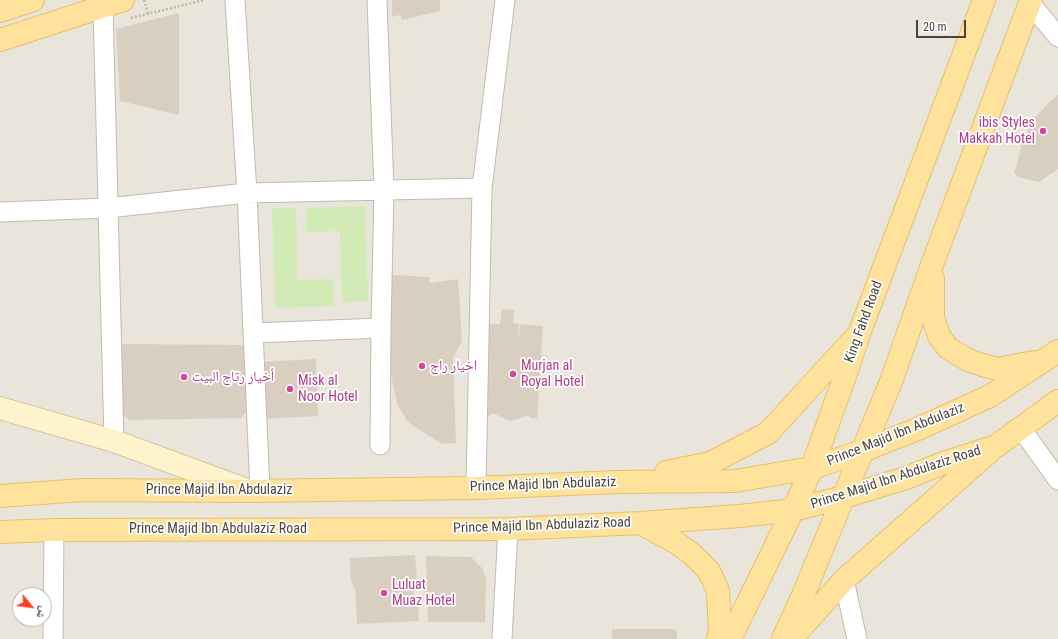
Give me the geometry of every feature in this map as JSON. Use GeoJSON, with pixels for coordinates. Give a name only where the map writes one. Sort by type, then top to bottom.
{"type":"FeatureCollection","features":[{"type":"Feature","properties":{"kind":"main road"},"geometry":{"type":"LineString","coordinates":[[0,11],[33,0]]}},
{"type":"Feature","properties":{"kind":"main road","name":"King Fahd Road"},"geometry":{"type":"LineString","coordinates":[[730,639],[812,468],[859,334],[984,0]]}},
{"type":"Feature","properties":{"kind":"main road"},"geometry":{"type":"LineString","coordinates":[[783,639],[804,593],[892,379],[933,262],[1030,1]]}},
{"type":"Feature","properties":{"kind":"main road"},"geometry":{"type":"LineString","coordinates":[[0,40],[110,11]]}},
{"type":"Feature","properties":{"kind":"main road"},"geometry":{"type":"LineString","coordinates":[[933,262],[933,318],[939,336],[948,348],[968,360],[982,365],[998,368],[1051,356]]}},
{"type":"Feature","properties":{"kind":"main road"},"geometry":{"type":"LineString","coordinates":[[617,482],[710,463],[768,433],[859,334]]}},
{"type":"Feature","properties":{"kind":"main road","name":"Prince Majid Ibn Abdulaziz"},"geometry":{"type":"LineString","coordinates":[[0,496],[82,490],[254,491],[476,488],[617,482],[735,481],[812,468],[862,452],[920,428],[990,396],[1051,356]]}},
{"type":"Feature","properties":{"kind":"main road","name":"Prince Majid Ibn Abdulaziz Road"},"geometry":{"type":"LineString","coordinates":[[0,532],[54,530],[508,529],[640,523],[740,516],[793,510],[844,497],[906,478],[941,464],[996,446],[1020,427],[1058,401]]}},
{"type":"Feature","properties":{"kind":"main road"},"geometry":{"type":"LineString","coordinates":[[791,639],[844,580],[996,446]]}},
{"type":"Feature","properties":{"kind":"main road"},"geometry":{"type":"LineString","coordinates":[[640,523],[677,543],[693,555],[709,571],[718,591],[720,631],[718,639]]}},
{"type":"Feature","properties":{"kind":"street"},"geometry":{"type":"LineString","coordinates":[[0,408],[114,442],[254,491],[253,332],[247,193],[235,0]]}},
{"type":"Feature","properties":{"kind":"street"},"geometry":{"type":"LineString","coordinates":[[377,0],[384,190],[380,445]]}},
{"type":"Feature","properties":{"kind":"street"},"geometry":{"type":"LineString","coordinates":[[476,488],[482,188],[505,0]]}},
{"type":"Feature","properties":{"kind":"street"},"geometry":{"type":"LineString","coordinates":[[1030,1],[1058,37]]}},
{"type":"Feature","properties":{"kind":"street"},"geometry":{"type":"LineString","coordinates":[[110,11],[108,208],[114,442]]}},
{"type":"Feature","properties":{"kind":"street"},"geometry":{"type":"LineString","coordinates":[[0,212],[108,208],[247,193],[482,188]]}},
{"type":"Feature","properties":{"kind":"street"},"geometry":{"type":"LineString","coordinates":[[253,332],[381,328]]}},
{"type":"Feature","properties":{"kind":"street"},"geometry":{"type":"LineString","coordinates":[[1020,427],[1058,480]]}},
{"type":"Feature","properties":{"kind":"street"},"geometry":{"type":"LineString","coordinates":[[502,639],[508,529]]}},
{"type":"Feature","properties":{"kind":"street"},"geometry":{"type":"LineString","coordinates":[[53,639],[54,530]]}},
{"type":"Feature","properties":{"kind":"street"},"geometry":{"type":"LineString","coordinates":[[844,580],[856,639]]}},
{"type":"Feature","properties":{"kind":"path"},"geometry":{"type":"LineString","coordinates":[[144,0],[148,14]]}},
{"type":"Feature","properties":{"kind":"path"},"geometry":{"type":"LineString","coordinates":[[110,11],[148,14],[204,0]]}},
{"type":"Feature","properties":{"kind":"shaded area"},"geometry":{"type":"Polygon","coordinates":[[[0,0],[1058,0],[1058,639],[0,639],[0,0]]]}},
{"type":"Feature","properties":{"kind":"green space"},"geometry":{"type":"Polygon","coordinates":[[[365,206],[368,301],[342,302],[340,231],[306,232],[306,208],[365,206]]]}},
{"type":"Feature","properties":{"kind":"green space"},"geometry":{"type":"Polygon","coordinates":[[[272,208],[296,208],[298,280],[333,279],[334,306],[275,308],[272,208]]]}},
{"type":"Feature","properties":{"kind":"building"},"geometry":{"type":"Polygon","coordinates":[[[392,0],[440,0],[440,11],[402,20],[400,15],[392,17],[392,0]]]}},
{"type":"Feature","properties":{"kind":"building"},"geometry":{"type":"Polygon","coordinates":[[[179,13],[179,115],[120,101],[116,29],[179,13]]]}},
{"type":"Feature","properties":{"kind":"building","name":"ibis Styles Makkah Hotel"},"geometry":{"type":"Polygon","coordinates":[[[1058,95],[1058,169],[1039,182],[1018,177],[1014,172],[1022,143],[1033,120],[1051,100],[1058,95]]]}},
{"type":"Feature","properties":{"kind":"building","name":"اخيار راج"},"geometry":{"type":"Polygon","coordinates":[[[391,275],[429,277],[430,283],[458,279],[462,341],[453,358],[456,443],[442,444],[416,428],[408,422],[397,404],[391,375],[391,275]]]}},
{"type":"Feature","properties":{"kind":"building","name":"Murjan al Royal Hotel"},"geometry":{"type":"Polygon","coordinates":[[[502,309],[514,310],[513,323],[519,324],[518,335],[520,324],[543,326],[537,419],[531,418],[528,415],[516,420],[507,420],[493,413],[489,416],[482,412],[490,324],[500,324],[502,309]]]}},
{"type":"Feature","properties":{"kind":"building","name":"أخيار رتاج البيت"},"geometry":{"type":"Polygon","coordinates":[[[118,344],[251,345],[250,409],[241,418],[130,420],[117,411],[118,344]]]}},
{"type":"Feature","properties":{"kind":"building","name":"Misk al Noor Hotel"},"geometry":{"type":"Polygon","coordinates":[[[316,359],[318,416],[263,419],[261,362],[316,359]]]}},
{"type":"Feature","properties":{"kind":"building","name":"Luluat Muaz Hotel"},"geometry":{"type":"Polygon","coordinates":[[[415,555],[417,578],[413,580],[414,598],[418,602],[419,621],[357,624],[355,589],[351,580],[350,558],[415,555]]]}},
{"type":"Feature","properties":{"kind":"building"},"geometry":{"type":"Polygon","coordinates":[[[426,556],[471,557],[482,568],[486,578],[485,622],[428,622],[426,556]]]}},
{"type":"Feature","properties":{"kind":"building"},"geometry":{"type":"Polygon","coordinates":[[[612,629],[676,629],[677,639],[612,639],[612,629]]]}},
{"type":"Feature","properties":{"kind":"place","name":"ibis Styles Makkah Hotel"},"geometry":{"type":"Point","coordinates":[1043,131]}},
{"type":"Feature","properties":{"kind":"place","name":"اخيار راج"},"geometry":{"type":"Point","coordinates":[422,366]}},
{"type":"Feature","properties":{"kind":"place","name":"Murjan al Royal Hotel"},"geometry":{"type":"Point","coordinates":[513,374]}},
{"type":"Feature","properties":{"kind":"place","name":"أخيار رتاج البيت"},"geometry":{"type":"Point","coordinates":[184,377]}},
{"type":"Feature","properties":{"kind":"place","name":"Misk al Noor Hotel"},"geometry":{"type":"Point","coordinates":[290,389]}},
{"type":"Feature","properties":{"kind":"place","name":"Luluat Muaz Hotel"},"geometry":{"type":"Point","coordinates":[384,593]}}]}
